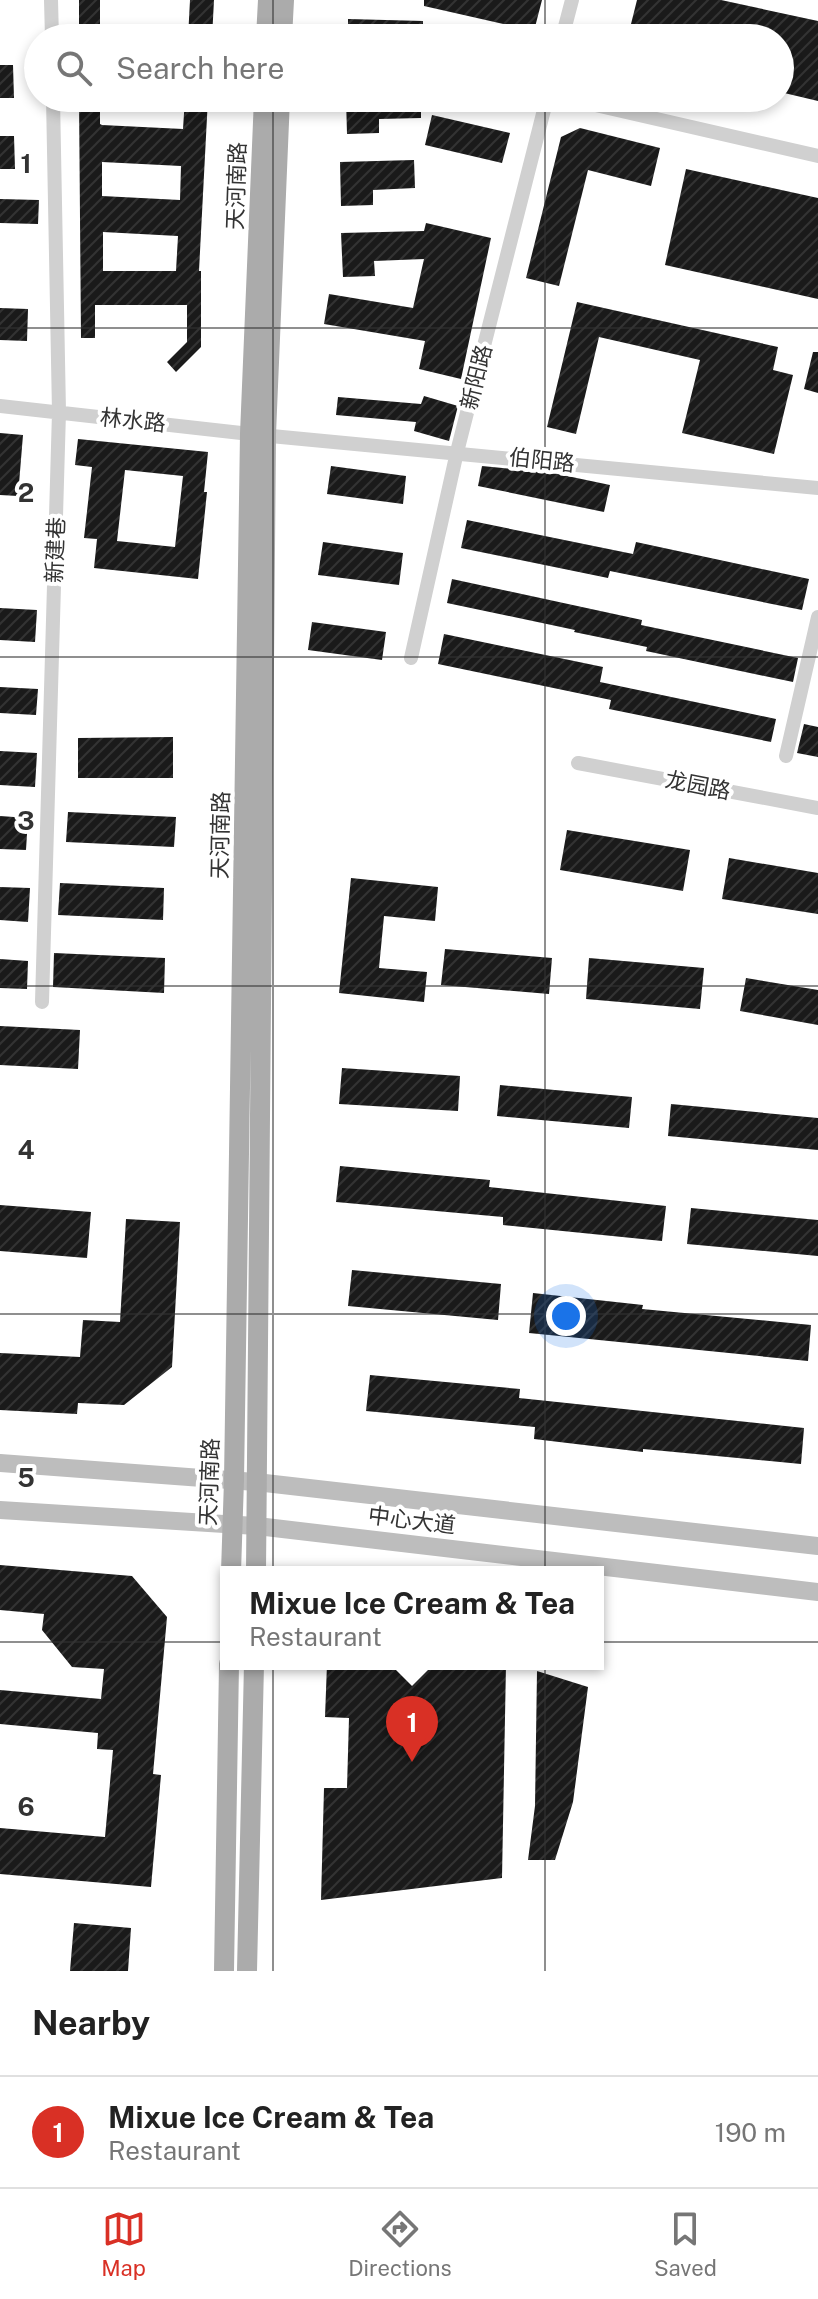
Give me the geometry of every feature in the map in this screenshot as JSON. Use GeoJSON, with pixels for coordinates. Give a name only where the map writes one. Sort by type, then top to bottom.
{"type":"FeatureCollection","features":[{"type":"Feature","properties":{"kind":"main road"},"geometry":{"type":"LineString","coordinates":[[267,24],[268,0]]}},
{"type":"Feature","properties":{"kind":"main road"},"geometry":{"type":"LineString","coordinates":[[283,24],[284,0]]}},
{"type":"Feature","properties":{"kind":"main road","name":"天河南路"},"geometry":{"type":"LineString","coordinates":[[231,1566],[264,112]]}},
{"type":"Feature","properties":{"kind":"main road","name":"天河南路"},"geometry":{"type":"LineString","coordinates":[[256,1566],[258,434],[279,112]]}},
{"type":"Feature","properties":{"kind":"main road","name":"中心大道"},"geometry":{"type":"LineString","coordinates":[[0,1463],[256,1482],[818,1546]]}},
{"type":"Feature","properties":{"kind":"main road","name":"中心大道"},"geometry":{"type":"LineString","coordinates":[[0,1510],[257,1526],[597,1566]]}},
{"type":"Feature","properties":{"kind":"main road","name":"中心大道"},"geometry":{"type":"LineString","coordinates":[[604,1567],[818,1592]]}},
{"type":"Feature","properties":{"kind":"main road"},"geometry":{"type":"LineString","coordinates":[[224,1971],[229,1670]]}},
{"type":"Feature","properties":{"kind":"main road"},"geometry":{"type":"LineString","coordinates":[[247,1971],[254,1670]]}},
{"type":"Feature","properties":{"kind":"street"},"geometry":{"type":"LineString","coordinates":[[51,0],[52,24]]}},
{"type":"Feature","properties":{"kind":"street"},"geometry":{"type":"LineString","coordinates":[[566,24],[572,0]]}},
{"type":"Feature","properties":{"kind":"street","name":"新建巷"},"geometry":{"type":"LineString","coordinates":[[42,1002],[59,412],[53,112]]}},
{"type":"Feature","properties":{"kind":"street","name":"新阳路"},"geometry":{"type":"LineString","coordinates":[[411,658],[457,452],[543,112]]}},
{"type":"Feature","properties":{"kind":"street"},"geometry":{"type":"LineString","coordinates":[[626,112],[818,156]]}},
{"type":"Feature","properties":{"kind":"street","name":"林水路"},"geometry":{"type":"LineString","coordinates":[[0,406],[258,434]]}},
{"type":"Feature","properties":{"kind":"street","name":"伯阳路"},"geometry":{"type":"LineString","coordinates":[[258,434],[818,488]]}},
{"type":"Feature","properties":{"kind":"street"},"geometry":{"type":"LineString","coordinates":[[786,756],[818,617]]}},
{"type":"Feature","properties":{"kind":"street","name":"龙园路"},"geometry":{"type":"LineString","coordinates":[[578,763],[818,808]]}},
{"type":"Feature","properties":{"kind":"building"},"geometry":{"type":"Polygon","coordinates":[[[79,0],[100,0],[100,24],[79,24],[79,0]]]}},
{"type":"Feature","properties":{"kind":"building"},"geometry":{"type":"Polygon","coordinates":[[[190,0],[214,0],[213,24],[189,24],[190,0]]]}},
{"type":"Feature","properties":{"kind":"building"},"geometry":{"type":"Polygon","coordinates":[[[424,0],[542,0],[536,24],[503,24],[424,6],[424,0]]]}},
{"type":"Feature","properties":{"kind":"building"},"geometry":{"type":"Polygon","coordinates":[[[637,0],[721,0],[818,21],[818,101],[794,95],[794,24],[631,24],[637,0]]]}},
{"type":"Feature","properties":{"kind":"building"},"geometry":{"type":"Polygon","coordinates":[[[348,19],[423,21],[423,24],[348,24],[348,19]]]}},
{"type":"Feature","properties":{"kind":"building"},"geometry":{"type":"Polygon","coordinates":[[[0,65],[13,65],[14,98],[0,98],[0,65]]]}},
{"type":"Feature","properties":{"kind":"building"},"geometry":{"type":"Polygon","coordinates":[[[79,112],[100,112],[102,125],[183,129],[184,112],[207,112],[199,271],[201,347],[176,372],[167,362],[187,342],[187,305],[95,305],[95,338],[81,338],[79,112]],[[102,162],[102,196],[180,200],[181,166],[102,162]],[[103,232],[103,271],[176,271],[178,236],[103,232]]]}},
{"type":"Feature","properties":{"kind":"building"},"geometry":{"type":"Polygon","coordinates":[[[346,112],[421,112],[421,118],[379,119],[379,133],[347,134],[346,112]]]}},
{"type":"Feature","properties":{"kind":"building"},"geometry":{"type":"Polygon","coordinates":[[[432,115],[510,133],[502,163],[425,145],[432,115]]]}},
{"type":"Feature","properties":{"kind":"building"},"geometry":{"type":"Polygon","coordinates":[[[580,128],[660,148],[651,186],[588,170],[559,286],[526,278],[561,137],[580,128]]]}},
{"type":"Feature","properties":{"kind":"building"},"geometry":{"type":"Polygon","coordinates":[[[0,136],[14,136],[15,169],[0,169],[0,136]]]}},
{"type":"Feature","properties":{"kind":"building"},"geometry":{"type":"Polygon","coordinates":[[[414,160],[415,188],[373,190],[373,205],[341,206],[340,162],[414,160]]]}},
{"type":"Feature","properties":{"kind":"building"},"geometry":{"type":"Polygon","coordinates":[[[686,169],[818,198],[818,299],[665,265],[686,169]]]}},
{"type":"Feature","properties":{"kind":"building"},"geometry":{"type":"Polygon","coordinates":[[[0,199],[39,200],[38,224],[0,223],[0,199]]]}},
{"type":"Feature","properties":{"kind":"building"},"geometry":{"type":"Polygon","coordinates":[[[426,223],[491,238],[461,379],[419,369],[425,341],[324,324],[329,294],[413,308],[424,259],[374,261],[375,276],[343,277],[341,233],[424,231],[426,223]]]}},
{"type":"Feature","properties":{"kind":"building"},"geometry":{"type":"Polygon","coordinates":[[[577,302],[778,347],[773,370],[793,375],[774,454],[682,433],[700,360],[599,337],[576,434],[547,427],[577,302]]]}},
{"type":"Feature","properties":{"kind":"building"},"geometry":{"type":"Polygon","coordinates":[[[0,308],[28,309],[27,341],[0,340],[0,308]]]}},
{"type":"Feature","properties":{"kind":"building"},"geometry":{"type":"Polygon","coordinates":[[[813,352],[818,352],[818,393],[804,389],[813,352]]]}},
{"type":"Feature","properties":{"kind":"building"},"geometry":{"type":"Polygon","coordinates":[[[424,396],[458,406],[449,441],[414,431],[416,422],[336,415],[338,397],[421,404],[424,396]]]}},
{"type":"Feature","properties":{"kind":"building"},"geometry":{"type":"Polygon","coordinates":[[[0,433],[23,435],[18,496],[0,495],[0,433]]]}},
{"type":"Feature","properties":{"kind":"building"},"geometry":{"type":"Polygon","coordinates":[[[78,439],[208,452],[198,579],[94,568],[97,539],[84,538],[92,467],[75,465],[78,439]],[[125,470],[117,541],[175,547],[183,476],[125,470]]]}},
{"type":"Feature","properties":{"kind":"building"},"geometry":{"type":"Polygon","coordinates":[[[331,466],[406,476],[403,504],[327,494],[331,466]]]}},
{"type":"Feature","properties":{"kind":"building"},"geometry":{"type":"Polygon","coordinates":[[[482,466],[553,473],[610,485],[604,512],[478,486],[482,466]]]}},
{"type":"Feature","properties":{"kind":"building"},"geometry":{"type":"Polygon","coordinates":[[[467,520],[633,554],[636,542],[809,579],[802,610],[610,571],[608,578],[461,548],[467,520]]]}},
{"type":"Feature","properties":{"kind":"building"},"geometry":{"type":"Polygon","coordinates":[[[323,542],[403,553],[399,585],[318,575],[323,542]]]}},
{"type":"Feature","properties":{"kind":"building"},"geometry":{"type":"Polygon","coordinates":[[[452,579],[642,620],[641,625],[798,658],[793,682],[646,651],[647,647],[447,603],[452,579]]]}},
{"type":"Feature","properties":{"kind":"building"},"geometry":{"type":"Polygon","coordinates":[[[0,608],[37,610],[35,642],[0,640],[0,608]]]}},
{"type":"Feature","properties":{"kind":"building"},"geometry":{"type":"Polygon","coordinates":[[[312,622],[386,632],[382,660],[308,650],[312,622]]]}},
{"type":"Feature","properties":{"kind":"building"},"geometry":{"type":"Polygon","coordinates":[[[444,634],[603,667],[600,682],[776,719],[771,742],[609,709],[611,700],[438,664],[444,634]]]}},
{"type":"Feature","properties":{"kind":"building"},"geometry":{"type":"Polygon","coordinates":[[[0,687],[38,689],[36,715],[0,713],[0,687]]]}},
{"type":"Feature","properties":{"kind":"building"},"geometry":{"type":"Polygon","coordinates":[[[804,724],[818,727],[818,757],[797,753],[804,724]]]}},
{"type":"Feature","properties":{"kind":"building"},"geometry":{"type":"Polygon","coordinates":[[[173,737],[173,778],[78,778],[78,738],[173,737]]]}},
{"type":"Feature","properties":{"kind":"building"},"geometry":{"type":"Polygon","coordinates":[[[0,751],[37,753],[35,787],[0,785],[0,751]]]}},
{"type":"Feature","properties":{"kind":"building"},"geometry":{"type":"Polygon","coordinates":[[[68,812],[176,817],[174,847],[66,842],[68,812]]]}},
{"type":"Feature","properties":{"kind":"building"},"geometry":{"type":"Polygon","coordinates":[[[0,816],[28,818],[26,850],[0,849],[0,816]]]}},
{"type":"Feature","properties":{"kind":"building"},"geometry":{"type":"Polygon","coordinates":[[[567,830],[690,850],[683,891],[560,870],[567,830]]]}},
{"type":"Feature","properties":{"kind":"building"},"geometry":{"type":"Polygon","coordinates":[[[729,858],[818,873],[818,914],[722,899],[729,858]]]}},
{"type":"Feature","properties":{"kind":"building"},"geometry":{"type":"Polygon","coordinates":[[[351,878],[438,887],[435,921],[384,916],[379,968],[427,972],[424,1002],[339,993],[351,878]]]}},
{"type":"Feature","properties":{"kind":"building"},"geometry":{"type":"Polygon","coordinates":[[[60,883],[164,888],[163,920],[58,915],[60,883]]]}},
{"type":"Feature","properties":{"kind":"building"},"geometry":{"type":"Polygon","coordinates":[[[0,887],[30,888],[28,922],[0,920],[0,887]]]}},
{"type":"Feature","properties":{"kind":"building"},"geometry":{"type":"Polygon","coordinates":[[[445,949],[552,958],[549,994],[441,985],[445,949]]]}},
{"type":"Feature","properties":{"kind":"building"},"geometry":{"type":"Polygon","coordinates":[[[54,953],[165,958],[164,993],[53,987],[54,953]]]}},
{"type":"Feature","properties":{"kind":"building"},"geometry":{"type":"Polygon","coordinates":[[[589,958],[704,968],[700,1009],[586,999],[589,958]]]}},
{"type":"Feature","properties":{"kind":"building"},"geometry":{"type":"Polygon","coordinates":[[[0,959],[28,961],[27,989],[0,988],[0,959]]]}},
{"type":"Feature","properties":{"kind":"building"},"geometry":{"type":"Polygon","coordinates":[[[746,978],[818,990],[818,1025],[740,1011],[746,978]]]}},
{"type":"Feature","properties":{"kind":"building"},"geometry":{"type":"Polygon","coordinates":[[[0,1026],[80,1030],[78,1069],[0,1065],[0,1026]]]}},
{"type":"Feature","properties":{"kind":"building"},"geometry":{"type":"Polygon","coordinates":[[[342,1068],[460,1076],[458,1111],[339,1104],[342,1068]]]}},
{"type":"Feature","properties":{"kind":"building"},"geometry":{"type":"Polygon","coordinates":[[[500,1085],[632,1097],[629,1128],[497,1116],[500,1085]]]}},
{"type":"Feature","properties":{"kind":"building"},"geometry":{"type":"Polygon","coordinates":[[[671,1104],[818,1118],[818,1150],[668,1136],[671,1104]]]}},
{"type":"Feature","properties":{"kind":"building"},"geometry":{"type":"Polygon","coordinates":[[[340,1166],[490,1180],[489,1187],[666,1206],[662,1241],[503,1225],[503,1217],[336,1202],[340,1166]]]}},
{"type":"Feature","properties":{"kind":"building"},"geometry":{"type":"Polygon","coordinates":[[[0,1205],[91,1212],[87,1258],[0,1251],[0,1205]]]}},
{"type":"Feature","properties":{"kind":"building"},"geometry":{"type":"Polygon","coordinates":[[[691,1208],[818,1220],[818,1256],[687,1244],[691,1208]]]}},
{"type":"Feature","properties":{"kind":"building"},"geometry":{"type":"Polygon","coordinates":[[[126,1219],[180,1222],[172,1367],[124,1405],[78,1403],[77,1414],[0,1410],[0,1353],[80,1357],[83,1320],[120,1322],[126,1219]]]}},
{"type":"Feature","properties":{"kind":"building"},"geometry":{"type":"Polygon","coordinates":[[[352,1270],[501,1284],[498,1320],[348,1306],[352,1270]]]}},
{"type":"Feature","properties":{"kind":"building"},"geometry":{"type":"Polygon","coordinates":[[[533,1293],[643,1305],[642,1309],[811,1325],[808,1361],[529,1333],[533,1293]]]}},
{"type":"Feature","properties":{"kind":"building"},"geometry":{"type":"Polygon","coordinates":[[[370,1375],[520,1389],[519,1398],[804,1428],[801,1464],[643,1449],[643,1452],[534,1439],[535,1427],[366,1411],[370,1375]]]}},
{"type":"Feature","properties":{"kind":"building"},"geometry":{"type":"Polygon","coordinates":[[[0,1565],[132,1576],[167,1617],[153,1774],[161,1775],[151,1887],[0,1874],[0,1828],[105,1837],[113,1750],[97,1749],[98,1733],[0,1724],[0,1690],[101,1699],[104,1669],[72,1667],[42,1630],[44,1614],[0,1610],[0,1565]]]}},
{"type":"Feature","properties":{"kind":"building"},"geometry":{"type":"Polygon","coordinates":[[[327,1670],[506,1670],[502,1878],[321,1900],[324,1788],[347,1788],[349,1718],[325,1717],[327,1670]]]}},
{"type":"Feature","properties":{"kind":"building"},"geometry":{"type":"Polygon","coordinates":[[[537,1671],[588,1687],[573,1802],[555,1860],[528,1860],[535,1806],[537,1671]]]}},
{"type":"Feature","properties":{"kind":"building"},"geometry":{"type":"Polygon","coordinates":[[[74,1923],[131,1928],[128,1971],[70,1971],[74,1923]]]}},
{"type":"Feature","properties":{"kind":"place","name":"Mixue Ice Cream & Tea"},"geometry":{"type":"Point","coordinates":[412,1762]}}]}
